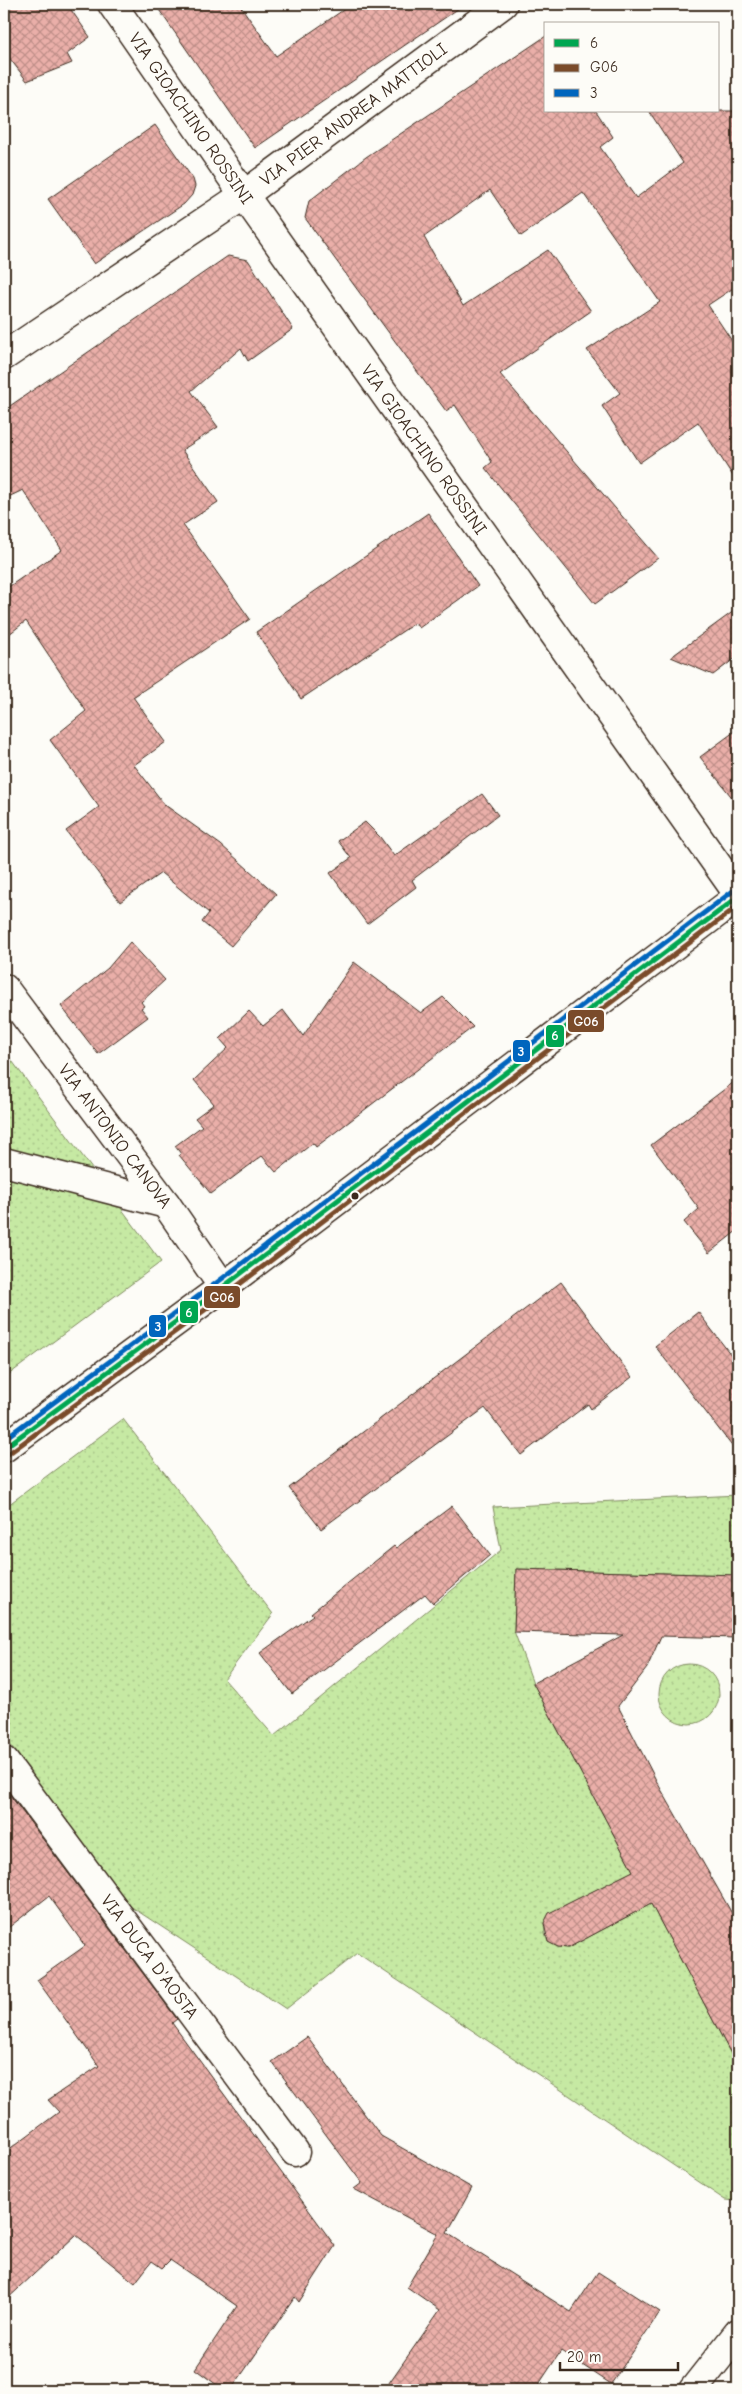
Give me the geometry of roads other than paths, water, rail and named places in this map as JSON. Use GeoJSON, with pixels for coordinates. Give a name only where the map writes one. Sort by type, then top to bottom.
{"type":"FeatureCollection","features":[{"type":"Feature","properties":{"kind":"street","name":"VIA GIOACHINO ROSSINI"},"geometry":{"type":"LineString","coordinates":[[112,4],[244,195],[738,896]]}},
{"type":"Feature","properties":{"kind":"street","name":"VIA PIER ANDREA MATTIOLI"},"geometry":{"type":"LineString","coordinates":[[4,356],[244,195],[504,4]]}},
{"type":"Feature","properties":{"kind":"street"},"geometry":{"type":"LineString","coordinates":[[4,1448],[223,1287],[738,896]]}},
{"type":"Feature","properties":{"kind":"street","name":"VIA ANTONIO CANOVA"},"geometry":{"type":"LineString","coordinates":[[4,988],[166,1204],[223,1287]]}},
{"type":"Feature","properties":{"kind":"street"},"geometry":{"type":"LineString","coordinates":[[4,1162],[166,1204]]}},
{"type":"Feature","properties":{"kind":"street","name":"VIA DUCA D'AOSTA"},"geometry":{"type":"LineString","coordinates":[[4,1761],[295,2152]]}},
{"type":"Feature","properties":{"kind":"street"},"geometry":{"type":"LineString","coordinates":[[693,2390],[738,2333]]}}]}
